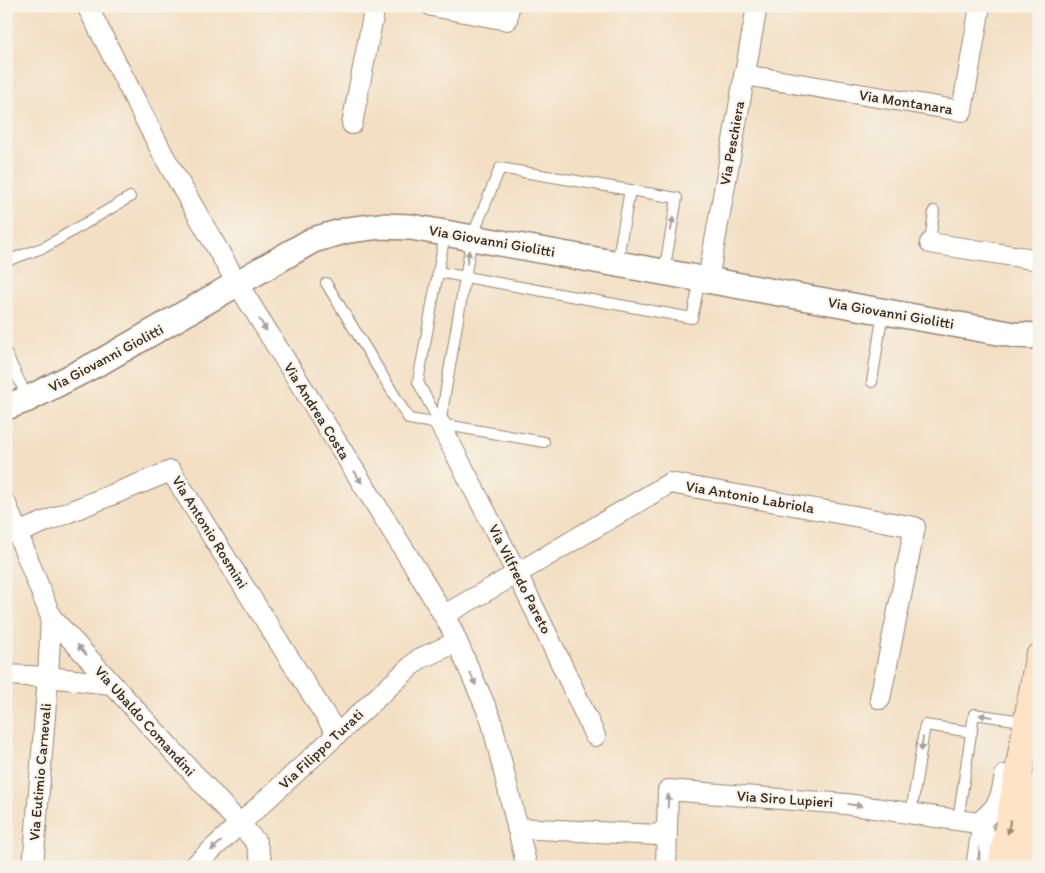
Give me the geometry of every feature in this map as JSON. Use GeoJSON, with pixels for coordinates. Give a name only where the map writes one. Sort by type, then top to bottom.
{"type":"FeatureCollection","features":[{"type":"Feature","properties":{"kind":"main road"},"geometry":{"type":"LineString","coordinates":[[1002,867],[1039,658]]}},
{"type":"Feature","properties":{"kind":"main road"},"geometry":{"type":"LineString","coordinates":[[1025,867],[1039,787]]}},
{"type":"Feature","properties":{"kind":"street","name":"Via Andrea Costa"},"geometry":{"type":"LineString","coordinates":[[86,6],[165,158],[237,283],[444,615],[491,719],[527,867]]}},
{"type":"Feature","properties":{"kind":"street"},"geometry":{"type":"LineString","coordinates":[[352,124],[375,6]]}},
{"type":"Feature","properties":{"kind":"street"},"geometry":{"type":"LineString","coordinates":[[432,6],[507,20],[509,6]]}},
{"type":"Feature","properties":{"kind":"street","name":"Via Peschiera"},"geometry":{"type":"LineString","coordinates":[[704,279],[756,6]]}},
{"type":"Feature","properties":{"kind":"street","name":"Via Montanara"},"geometry":{"type":"LineString","coordinates":[[744,75],[962,111],[980,6]]}},
{"type":"Feature","properties":{"kind":"street","name":"Via Giovanni Giolitti"},"geometry":{"type":"LineString","coordinates":[[17,403],[104,360],[313,240],[348,230],[388,226],[411,227],[472,237],[1027,335],[1039,345]]}},
{"type":"Feature","properties":{"kind":"street"},"geometry":{"type":"LineString","coordinates":[[930,243],[1039,260]]}},
{"type":"Feature","properties":{"kind":"street","name":"Via Vilfredo Pareto"},"geometry":{"type":"LineString","coordinates":[[440,424],[518,573],[595,736]]}},
{"type":"Feature","properties":{"kind":"street","name":"Via Antonio Rosmini"},"geometry":{"type":"LineString","coordinates":[[17,533],[172,471],[337,734]]}},
{"type":"Feature","properties":{"kind":"street","name":"Via Antonio Labriola"},"geometry":{"type":"LineString","coordinates":[[444,615],[670,483],[915,527],[880,699]]}},
{"type":"Feature","properties":{"kind":"street","name":"Via Ubaldo Comandini"},"geometry":{"type":"LineString","coordinates":[[6,504],[51,617],[256,842],[263,867]]}},
{"type":"Feature","properties":{"kind":"street","name":"Via Ubaldo Comandini"},"geometry":{"type":"LineString","coordinates":[[48,677],[51,617]]}},
{"type":"Feature","properties":{"kind":"street","name":"Via Filippo Turati"},"geometry":{"type":"LineString","coordinates":[[193,867],[419,659],[457,642]]}},
{"type":"Feature","properties":{"kind":"street"},"geometry":{"type":"LineString","coordinates":[[6,675],[48,677],[111,684]]}},
{"type":"Feature","properties":{"kind":"street","name":"Via Eutimio Carnevali"},"geometry":{"type":"LineString","coordinates":[[32,867],[48,677]]}},
{"type":"Feature","properties":{"kind":"street"},"geometry":{"type":"LineString","coordinates":[[990,867],[992,853],[985,834],[978,823],[990,814],[1002,797],[1014,720],[1034,686]]}},
{"type":"Feature","properties":{"kind":"street","name":"Via Siro Lupieri"},"geometry":{"type":"LineString","coordinates":[[666,867],[668,790],[846,804],[978,823]]}},
{"type":"Feature","properties":{"kind":"street"},"geometry":{"type":"LineString","coordinates":[[517,828],[658,835],[667,828]]}},
{"type":"Feature","properties":{"kind":"lane"},"geometry":{"type":"LineString","coordinates":[[440,424],[472,237],[500,168],[676,198],[664,272]]}},
{"type":"Feature","properties":{"kind":"lane"},"geometry":{"type":"LineString","coordinates":[[617,263],[630,190]]}},
{"type":"Feature","properties":{"kind":"lane"},"geometry":{"type":"LineString","coordinates":[[6,261],[45,247],[130,197]]}},
{"type":"Feature","properties":{"kind":"lane"},"geometry":{"type":"LineString","coordinates":[[930,243],[934,211]]}},
{"type":"Feature","properties":{"kind":"lane"},"geometry":{"type":"LineString","coordinates":[[440,424],[418,382],[445,233]]}},
{"type":"Feature","properties":{"kind":"lane"},"geometry":{"type":"LineString","coordinates":[[438,272],[692,318],[704,279]]}},
{"type":"Feature","properties":{"kind":"lane"},"geometry":{"type":"LineString","coordinates":[[326,283],[409,419],[544,442]]}},
{"type":"Feature","properties":{"kind":"lane"},"geometry":{"type":"LineString","coordinates":[[872,382],[883,311]]}},
{"type":"Feature","properties":{"kind":"lane"},"geometry":{"type":"LineString","coordinates":[[6,353],[17,403]]}},
{"type":"Feature","properties":{"kind":"lane"},"geometry":{"type":"LineString","coordinates":[[958,820],[974,714],[1014,720]]}},
{"type":"Feature","properties":{"kind":"lane"},"geometry":{"type":"LineString","coordinates":[[911,814],[925,725],[972,732]]}},
{"type":"Feature","properties":{"kind":"lane"},"geometry":{"type":"LineString","coordinates":[[971,867],[978,823]]}}]}
